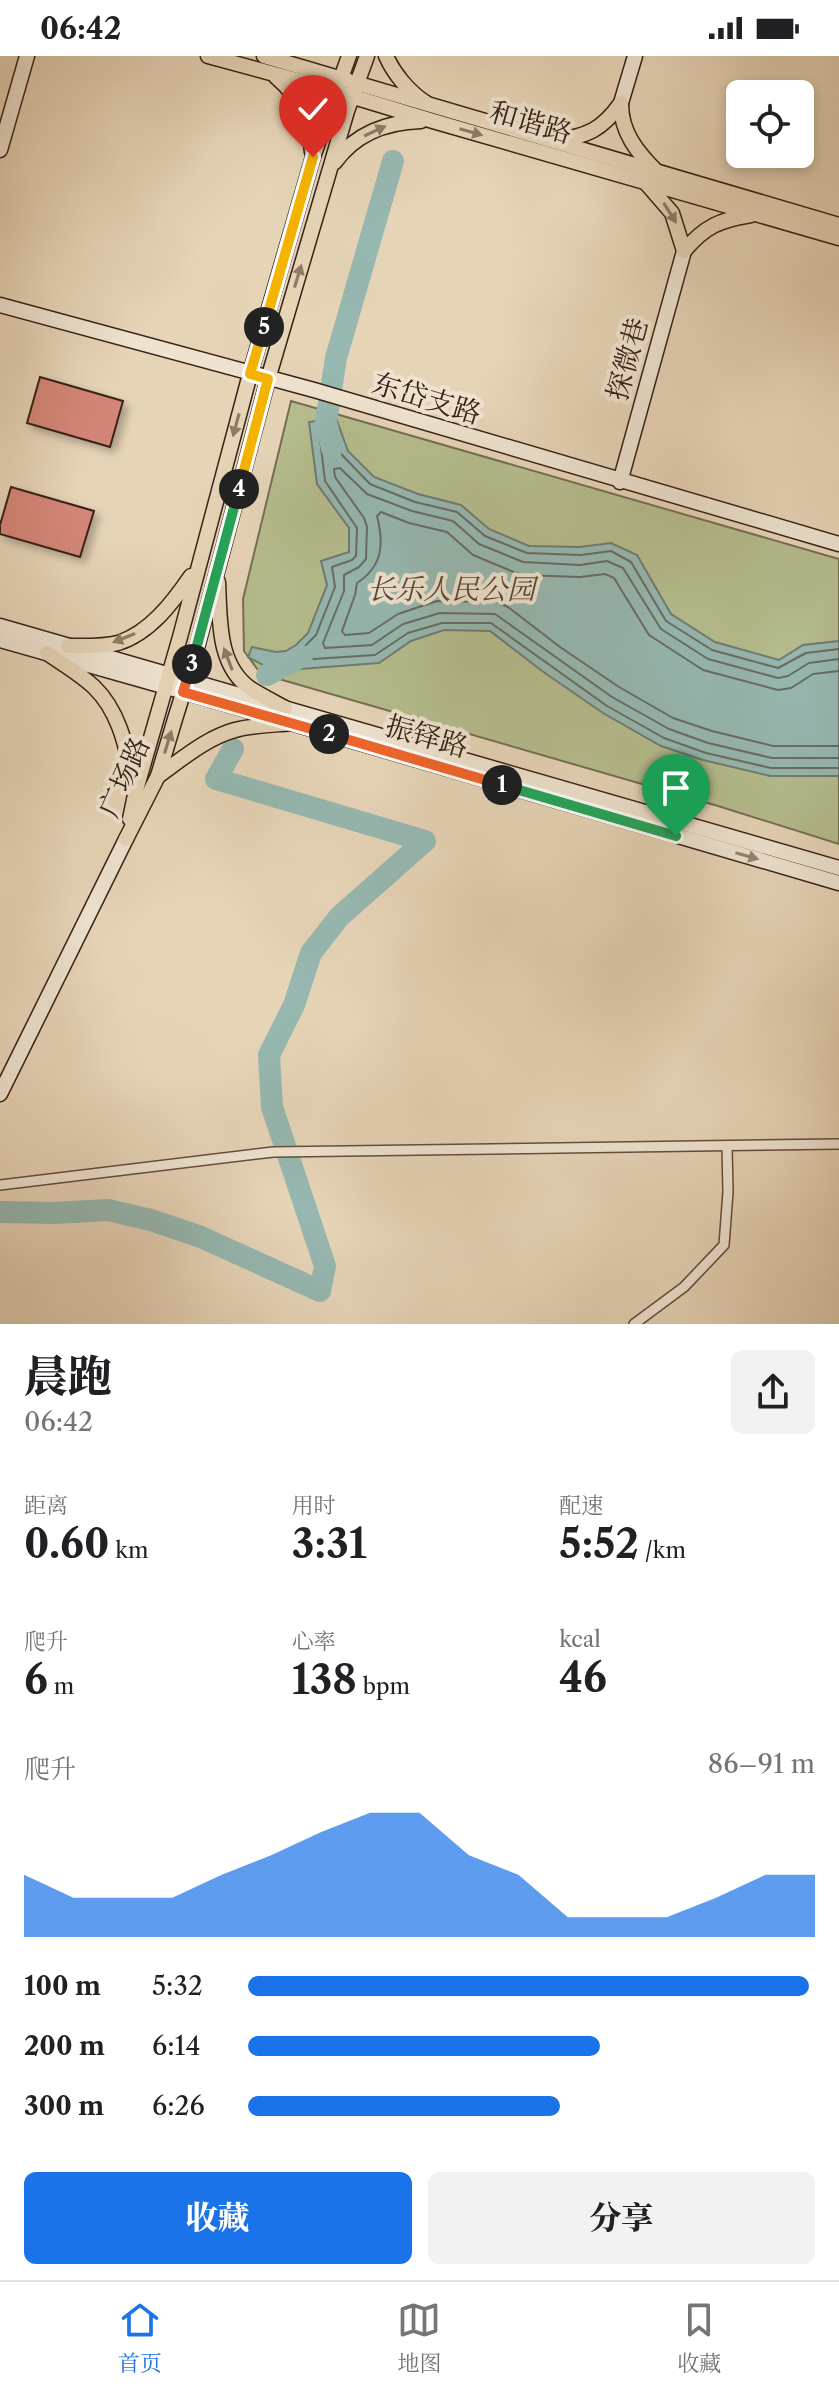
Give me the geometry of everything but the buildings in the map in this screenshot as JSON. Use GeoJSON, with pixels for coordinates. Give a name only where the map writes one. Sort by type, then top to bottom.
{"type":"FeatureCollection","features":[{"type":"Feature","properties":{"kind":"main road"},"geometry":{"type":"LineString","coordinates":[[0,150],[27,56]]}},
{"type":"Feature","properties":{"kind":"main road","name":"和谐路"},"geometry":{"type":"LineString","coordinates":[[208,56],[276,67],[644,182],[839,238]]}},
{"type":"Feature","properties":{"kind":"main road","name":"和谐路"},"geometry":{"type":"LineString","coordinates":[[264,56],[276,67]]}},
{"type":"Feature","properties":{"kind":"main road"},"geometry":{"type":"LineString","coordinates":[[303,56],[276,67],[302,105],[310,127],[313,157]]}},
{"type":"Feature","properties":{"kind":"main road","name":"广场路"},"geometry":{"type":"LineString","coordinates":[[126,839],[158,776],[185,686],[268,379],[330,169],[347,88],[349,56]]}},
{"type":"Feature","properties":{"kind":"main road","name":"广场路"},"geometry":{"type":"LineString","coordinates":[[126,839],[136,790],[250,374],[313,157],[347,88],[367,56]]}},
{"type":"Feature","properties":{"kind":"main road"},"geometry":{"type":"LineString","coordinates":[[330,169],[348,147],[371,132],[433,114],[400,79],[386,56]]}},
{"type":"Feature","properties":{"kind":"main road"},"geometry":{"type":"LineString","coordinates":[[635,56],[621,103],[622,121],[634,147],[657,172]]}},
{"type":"Feature","properties":{"kind":"main road"},"geometry":{"type":"LineString","coordinates":[[551,142],[586,134],[602,126],[621,103]]}},
{"type":"Feature","properties":{"kind":"main road","name":"和谐路"},"geometry":{"type":"LineString","coordinates":[[433,114],[551,142],[839,225]]}},
{"type":"Feature","properties":{"kind":"main road"},"geometry":{"type":"LineString","coordinates":[[644,182],[672,213],[684,251]]}},
{"type":"Feature","properties":{"kind":"main road"},"geometry":{"type":"LineString","coordinates":[[684,251],[710,226],[755,214]]}},
{"type":"Feature","properties":{"kind":"main road","name":"探微巷"},"geometry":{"type":"LineString","coordinates":[[620,482],[684,251]]}},
{"type":"Feature","properties":{"kind":"main road","name":"东岱支路"},"geometry":{"type":"LineString","coordinates":[[0,305],[314,390],[839,544]]}},
{"type":"Feature","properties":{"kind":"main road"},"geometry":{"type":"LineString","coordinates":[[68,646],[118,642],[139,631],[157,618],[177,596],[198,566]]}},
{"type":"Feature","properties":{"kind":"main road"},"geometry":{"type":"LineString","coordinates":[[217,571],[222,637],[233,671],[249,688],[285,708]]}},
{"type":"Feature","properties":{"kind":"main road","name":"振铎路"},"geometry":{"type":"LineString","coordinates":[[0,626],[68,646],[167,682]]}},
{"type":"Feature","properties":{"kind":"main road","name":"振铎路"},"geometry":{"type":"LineString","coordinates":[[0,640],[285,708],[839,868]]}},
{"type":"Feature","properties":{"kind":"main road"},"geometry":{"type":"LineString","coordinates":[[47,653],[92,685],[108,704],[117,721],[136,790]]}},
{"type":"Feature","properties":{"kind":"main road","name":"振铎路"},"geometry":{"type":"LineString","coordinates":[[185,686],[292,723],[839,883]]}},
{"type":"Feature","properties":{"kind":"main road"},"geometry":{"type":"LineString","coordinates":[[158,776],[189,753],[222,735],[250,727],[292,723]]}},
{"type":"Feature","properties":{"kind":"main road"},"geometry":{"type":"LineString","coordinates":[[0,1094],[126,839]]}},
{"type":"Feature","properties":{"kind":"street"},"geometry":{"type":"LineString","coordinates":[[0,1185],[273,1152],[839,1144]]}},
{"type":"Feature","properties":{"kind":"street"},"geometry":{"type":"LineString","coordinates":[[634,1324],[684,1287],[724,1245],[727,1146]]}},
{"type":"Feature","properties":{"kind":"green space","name":"长乐人民公园"},"geometry":{"type":"Polygon","coordinates":[[[291,401],[839,559],[839,844],[279,679],[258,670],[244,651],[243,599],[291,401]]]}},
{"type":"Feature","properties":{"kind":"water"},"geometry":{"type":"Polygon","coordinates":[[[336,418],[348,451],[374,477],[418,494],[461,505],[489,529],[529,546],[580,547],[611,543],[637,555],[671,614],[715,642],[779,660],[803,645],[839,641],[839,776],[770,776],[661,746],[603,713],[490,631],[444,630],[411,641],[379,663],[274,671],[248,657],[252,647],[286,651],[308,633],[327,585],[321,561],[349,552],[349,528],[317,484],[309,422],[336,418]]]}},
{"type":"Feature","properties":{"kind":"waterway"},"geometry":{"type":"LineString","coordinates":[[332,448],[326,422],[336,358],[393,161]]}},
{"type":"Feature","properties":{"kind":"waterway"},"geometry":{"type":"LineString","coordinates":[[267,675],[302,656]]}},
{"type":"Feature","properties":{"kind":"waterway"},"geometry":{"type":"LineString","coordinates":[[0,1212],[108,1210],[151,1220],[201,1237],[320,1291],[325,1266],[272,1107],[269,1055],[294,1005],[311,953],[339,917],[425,841],[216,779],[233,749]]}},
{"type":"Feature","properties":{"kind":"route"},"geometry":{"type":"LineString","coordinates":[[313,157],[250,374],[268,379],[183,692],[676,836]]}}]}
